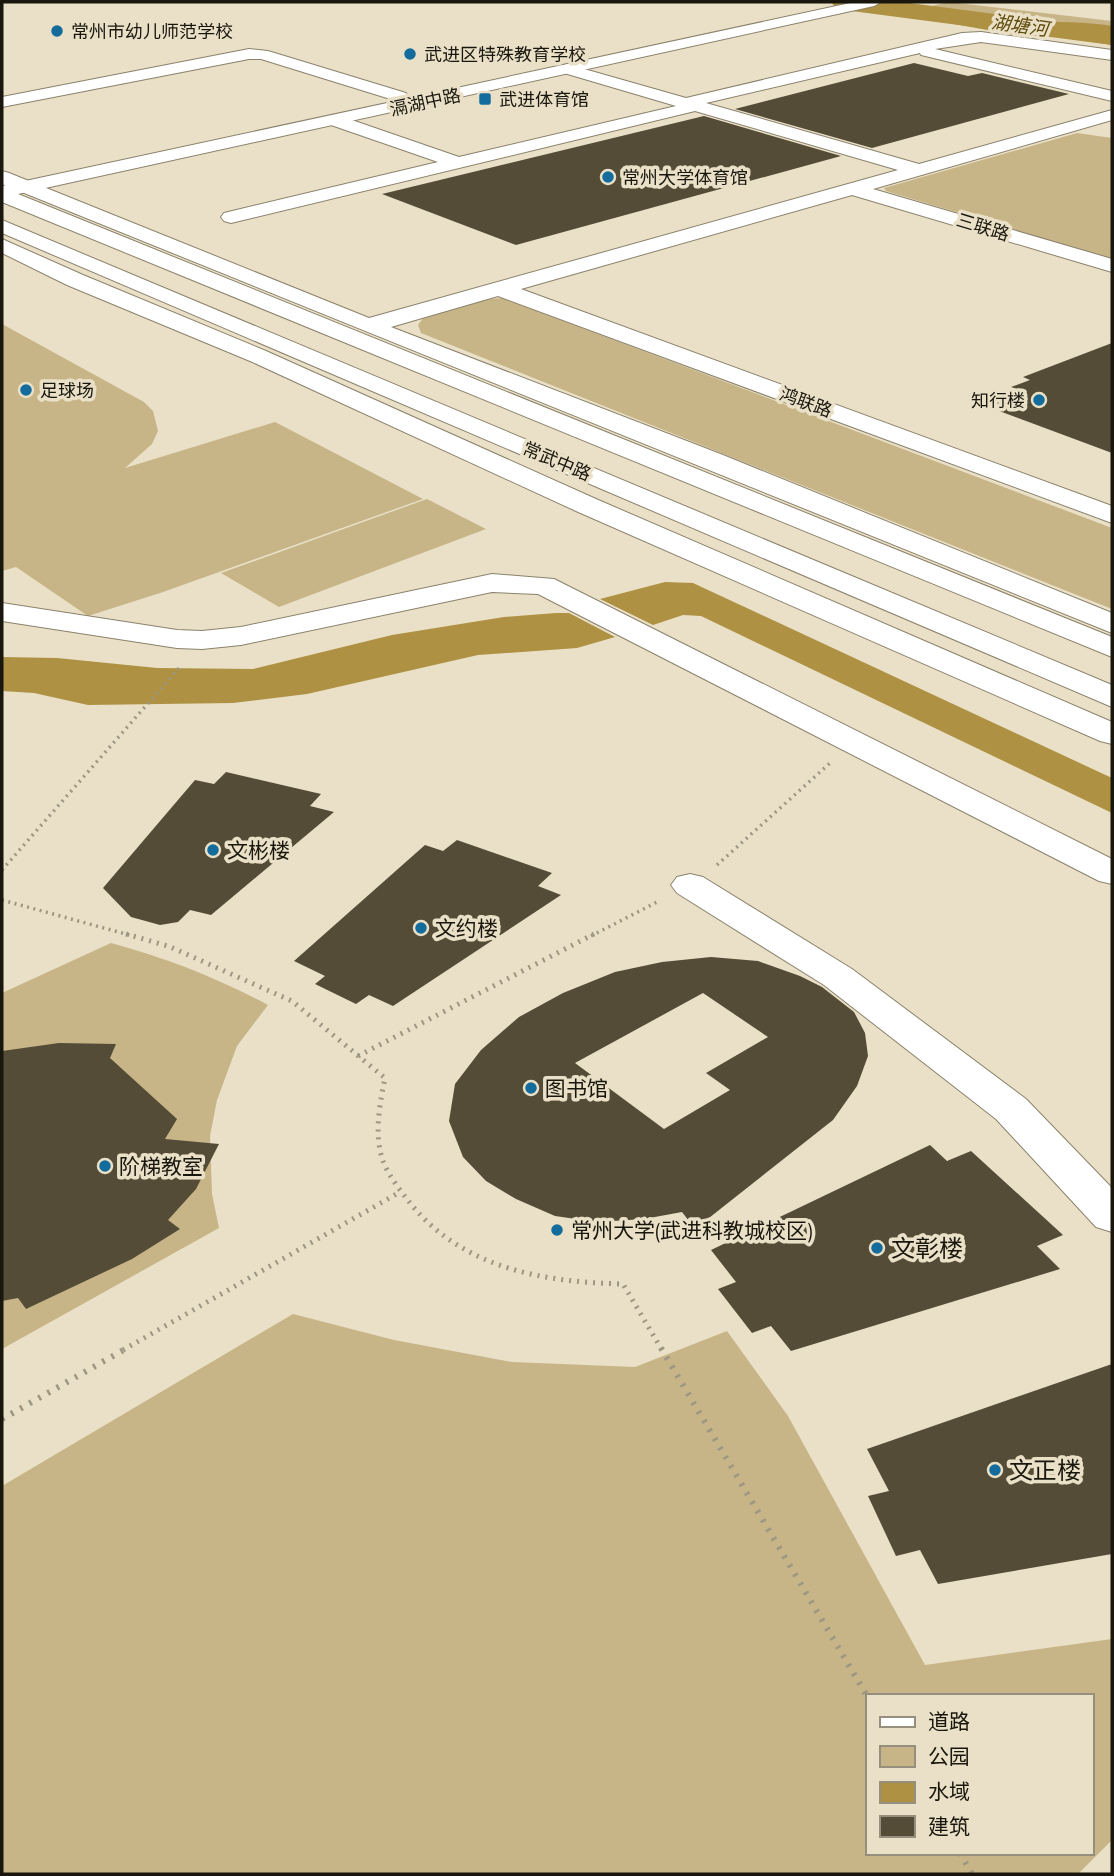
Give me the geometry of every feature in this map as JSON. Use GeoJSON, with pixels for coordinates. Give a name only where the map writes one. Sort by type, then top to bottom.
{"type":"FeatureCollection","features":[{"type":"Feature","properties":{"kind":"main road"},"geometry":{"type":"LineString","coordinates":[[837,5],[873,2]]}},
{"type":"Feature","properties":{"kind":"main road","name":"滆湖中路"},"geometry":{"type":"LineString","coordinates":[[7,186],[337,121],[570,70],[837,5]]}},
{"type":"Feature","properties":{"kind":"main road","name":"滆湖中路"},"geometry":{"type":"LineString","coordinates":[[7,186],[400,97],[837,5]]}},
{"type":"Feature","properties":{"kind":"main road"},"geometry":{"type":"LineString","coordinates":[[231,217],[962,37],[981,37],[1112,55]]}},
{"type":"Feature","properties":{"kind":"main road"},"geometry":{"type":"LineString","coordinates":[[915,49],[1112,96]]}},
{"type":"Feature","properties":{"kind":"main road"},"geometry":{"type":"LineString","coordinates":[[2,102],[249,54],[262,54],[400,97]]}},
{"type":"Feature","properties":{"kind":"main road"},"geometry":{"type":"LineString","coordinates":[[570,70],[919,170]]}},
{"type":"Feature","properties":{"kind":"main road"},"geometry":{"type":"LineString","coordinates":[[368,326],[1112,116]]}},
{"type":"Feature","properties":{"kind":"main road"},"geometry":{"type":"LineString","coordinates":[[337,121],[459,163]]}},
{"type":"Feature","properties":{"kind":"main road"},"geometry":{"type":"LineString","coordinates":[[1077,125],[1112,134]]}},
{"type":"Feature","properties":{"kind":"main road"},"geometry":{"type":"LineString","coordinates":[[7,186],[713,461],[1112,624]]}},
{"type":"Feature","properties":{"kind":"main road","name":"常武中路"},"geometry":{"type":"LineString","coordinates":[[7,186],[1112,648]]}},
{"type":"Feature","properties":{"kind":"main road","name":"三联路"},"geometry":{"type":"LineString","coordinates":[[853,189],[1112,266]]}},
{"type":"Feature","properties":{"kind":"main road"},"geometry":{"type":"LineString","coordinates":[[738,199],[775,211]]}},
{"type":"Feature","properties":{"kind":"main road","name":"常武中路"},"geometry":{"type":"LineString","coordinates":[[2,226],[1112,697]]}},
{"type":"Feature","properties":{"kind":"main road"},"geometry":{"type":"LineString","coordinates":[[2,245],[75,280],[258,356],[586,505],[1112,734]]}},
{"type":"Feature","properties":{"kind":"main road"},"geometry":{"type":"LineString","coordinates":[[522,258],[559,272]]}},
{"type":"Feature","properties":{"kind":"main road","name":"鸿联路"},"geometry":{"type":"LineString","coordinates":[[499,289],[1112,515]]}},
{"type":"Feature","properties":{"kind":"main road"},"geometry":{"type":"LineString","coordinates":[[2,612],[177,639],[202,640],[241,636],[492,583],[544,585],[1112,873]]}},
{"type":"Feature","properties":{"kind":"main road"},"geometry":{"type":"LineString","coordinates":[[690,885],[838,977],[1011,1109],[1112,1216]]}},
{"type":"Feature","properties":{"kind":"path"},"geometry":{"type":"LineString","coordinates":[[2,870],[145,710],[183,663]]}},
{"type":"Feature","properties":{"kind":"path"},"geometry":{"type":"LineString","coordinates":[[358,1056],[700,880],[853,741]]}},
{"type":"Feature","properties":{"kind":"path"},"geometry":{"type":"LineString","coordinates":[[2,900],[168,946],[292,1001],[385,1078],[378,1112],[381,1155],[400,1192],[428,1224],[465,1251],[520,1273],[562,1281],[623,1284],[866,1694]]}},
{"type":"Feature","properties":{"kind":"path"},"geometry":{"type":"LineString","coordinates":[[2,1419],[400,1192]]}},
{"type":"Feature","properties":{"kind":"path"},"geometry":{"type":"LineString","coordinates":[[961,1855],[972,1874]]}},
{"type":"Feature","properties":{"kind":"green space"},"geometry":{"type":"Polygon","coordinates":[[[949,2],[1112,21],[1112,44],[896,14],[949,2]]]}},
{"type":"Feature","properties":{"kind":"green space"},"geometry":{"type":"Polygon","coordinates":[[[1077,133],[1112,138],[1112,259],[886,191],[884,188],[1077,133]]]}},
{"type":"Feature","properties":{"kind":"green space"},"geometry":{"type":"Polygon","coordinates":[[[503,298],[1112,528],[1112,609],[421,333],[418,325],[424,317],[489,299],[503,298]]]}},
{"type":"Feature","properties":{"kind":"green space"},"geometry":{"type":"Polygon","coordinates":[[[2,324],[144,402],[153,411],[158,431],[152,444],[125,468],[275,422],[423,499],[88,616],[16,567],[2,571],[2,324]]]}},
{"type":"Feature","properties":{"kind":"green space"},"geometry":{"type":"Polygon","coordinates":[[[427,499],[486,529],[279,607],[221,573],[427,499]]]}},
{"type":"Feature","properties":{"kind":"green space"},"geometry":{"type":"Polygon","coordinates":[[[111,943],[191,970],[268,1005],[237,1046],[217,1100],[210,1136],[212,1194],[219,1228],[2,1349],[2,993],[111,943]]]}},
{"type":"Feature","properties":{"kind":"green space"},"geometry":{"type":"Polygon","coordinates":[[[293,1314],[394,1340],[512,1362],[635,1367],[727,1331],[788,1416],[925,1665],[1112,1639],[1112,1840],[1078,1874],[2,1874],[2,1486],[293,1314]]]}},
{"type":"Feature","properties":{"kind":"water"},"geometry":{"type":"Polygon","coordinates":[[[911,6],[1030,20],[1112,26],[1112,45],[1054,36],[1021,36],[887,12],[911,6]]]}},
{"type":"Feature","properties":{"kind":"water"},"geometry":{"type":"Polygon","coordinates":[[[665,582],[693,583],[1112,778],[1112,813],[701,616],[683,615],[653,625],[600,599],[665,582]]]}},
{"type":"Feature","properties":{"kind":"water"},"geometry":{"type":"Polygon","coordinates":[[[569,613],[615,637],[577,648],[478,655],[307,694],[233,703],[88,705],[34,693],[2,691],[2,657],[57,658],[157,668],[253,669],[392,635],[504,617],[569,613]]]}},
{"type":"Feature","properties":{"kind":"building"},"geometry":{"type":"Polygon","coordinates":[[[914,63],[968,76],[982,73],[1069,94],[872,148],[735,109],[914,63]]]}},
{"type":"Feature","properties":{"kind":"building","name":"常州大学体育馆"},"geometry":{"type":"Polygon","coordinates":[[[704,116],[841,156],[516,245],[382,194],[704,116]]]}},
{"type":"Feature","properties":{"kind":"building","name":"知行楼"},"geometry":{"type":"Polygon","coordinates":[[[1112,343],[1112,453],[983,405],[1020,390],[1011,387],[1030,380],[1023,377],[1112,343]]]}},
{"type":"Feature","properties":{"kind":"building","name":"文彬楼"},"geometry":{"type":"Polygon","coordinates":[[[226,772],[321,794],[310,806],[334,812],[211,915],[190,910],[178,922],[160,925],[131,917],[103,888],[195,780],[214,784],[226,772]]]}},
{"type":"Feature","properties":{"kind":"building","name":"文约楼"},"geometry":{"type":"Polygon","coordinates":[[[457,840],[552,873],[538,886],[561,895],[393,1006],[369,995],[356,1004],[315,984],[325,976],[294,961],[425,845],[443,851],[457,840]]]}},
{"type":"Feature","properties":{"kind":"building","name":"图书馆"},"geometry":{"type":"Polygon","coordinates":[[[711,957],[758,961],[822,987],[854,1012],[865,1033],[868,1056],[857,1086],[833,1120],[695,1229],[682,1212],[644,1219],[597,1222],[555,1216],[516,1199],[486,1181],[463,1157],[449,1121],[455,1084],[481,1050],[519,1017],[563,993],[615,972],[662,962],[711,957]],[[703,993],[575,1063],[664,1129],[730,1090],[706,1073],[768,1037],[703,993]]]}},
{"type":"Feature","properties":{"kind":"building","name":"阶梯教室"},"geometry":{"type":"Polygon","coordinates":[[[59,1043],[116,1044],[110,1058],[177,1119],[165,1139],[219,1144],[196,1189],[168,1220],[180,1229],[132,1259],[26,1309],[18,1298],[2,1301],[2,1051],[59,1043]]]}},
{"type":"Feature","properties":{"kind":"building","name":"文彰楼"},"geometry":{"type":"Polygon","coordinates":[[[930,1145],[947,1161],[971,1151],[1063,1235],[1037,1246],[1060,1269],[791,1351],[771,1326],[752,1333],[718,1289],[736,1282],[711,1250],[930,1145]]]}},
{"type":"Feature","properties":{"kind":"building","name":"文正楼"},"geometry":{"type":"Polygon","coordinates":[[[1112,1364],[1112,1554],[938,1584],[920,1550],[896,1556],[868,1496],[889,1491],[867,1449],[1112,1364]]]}},
{"type":"Feature","properties":{"kind":"waterway","name":"湖塘河"},"geometry":{"type":"LineString","coordinates":[[844,2],[1112,37]]}},
{"type":"Feature","properties":{"kind":"place","name":"常州市幼儿师范学校"},"geometry":{"type":"Point","coordinates":[57,31]}},
{"type":"Feature","properties":{"kind":"place","name":"武进区特殊教育学校"},"geometry":{"type":"Point","coordinates":[410,54]}},
{"type":"Feature","properties":{"kind":"place","name":"武进体育馆"},"geometry":{"type":"Point","coordinates":[485,99]}},
{"type":"Feature","properties":{"kind":"place","name":"常州大学体育馆"},"geometry":{"type":"Point","coordinates":[608,177]}},
{"type":"Feature","properties":{"kind":"place","name":"足球场"},"geometry":{"type":"Point","coordinates":[26,390]}},
{"type":"Feature","properties":{"kind":"place","name":"知行楼"},"geometry":{"type":"Point","coordinates":[1039,400]}},
{"type":"Feature","properties":{"kind":"place","name":"文彬楼"},"geometry":{"type":"Point","coordinates":[213,850]}},
{"type":"Feature","properties":{"kind":"place","name":"文约楼"},"geometry":{"type":"Point","coordinates":[421,928]}},
{"type":"Feature","properties":{"kind":"place","name":"图书馆"},"geometry":{"type":"Point","coordinates":[531,1088]}},
{"type":"Feature","properties":{"kind":"place","name":"阶梯教室"},"geometry":{"type":"Point","coordinates":[105,1166]}},
{"type":"Feature","properties":{"kind":"place","name":"常州大学(武进科教城校区)"},"geometry":{"type":"Point","coordinates":[557,1230]}},
{"type":"Feature","properties":{"kind":"place","name":"文彰楼"},"geometry":{"type":"Point","coordinates":[877,1248]}},
{"type":"Feature","properties":{"kind":"place","name":"文正楼"},"geometry":{"type":"Point","coordinates":[995,1470]}}]}
